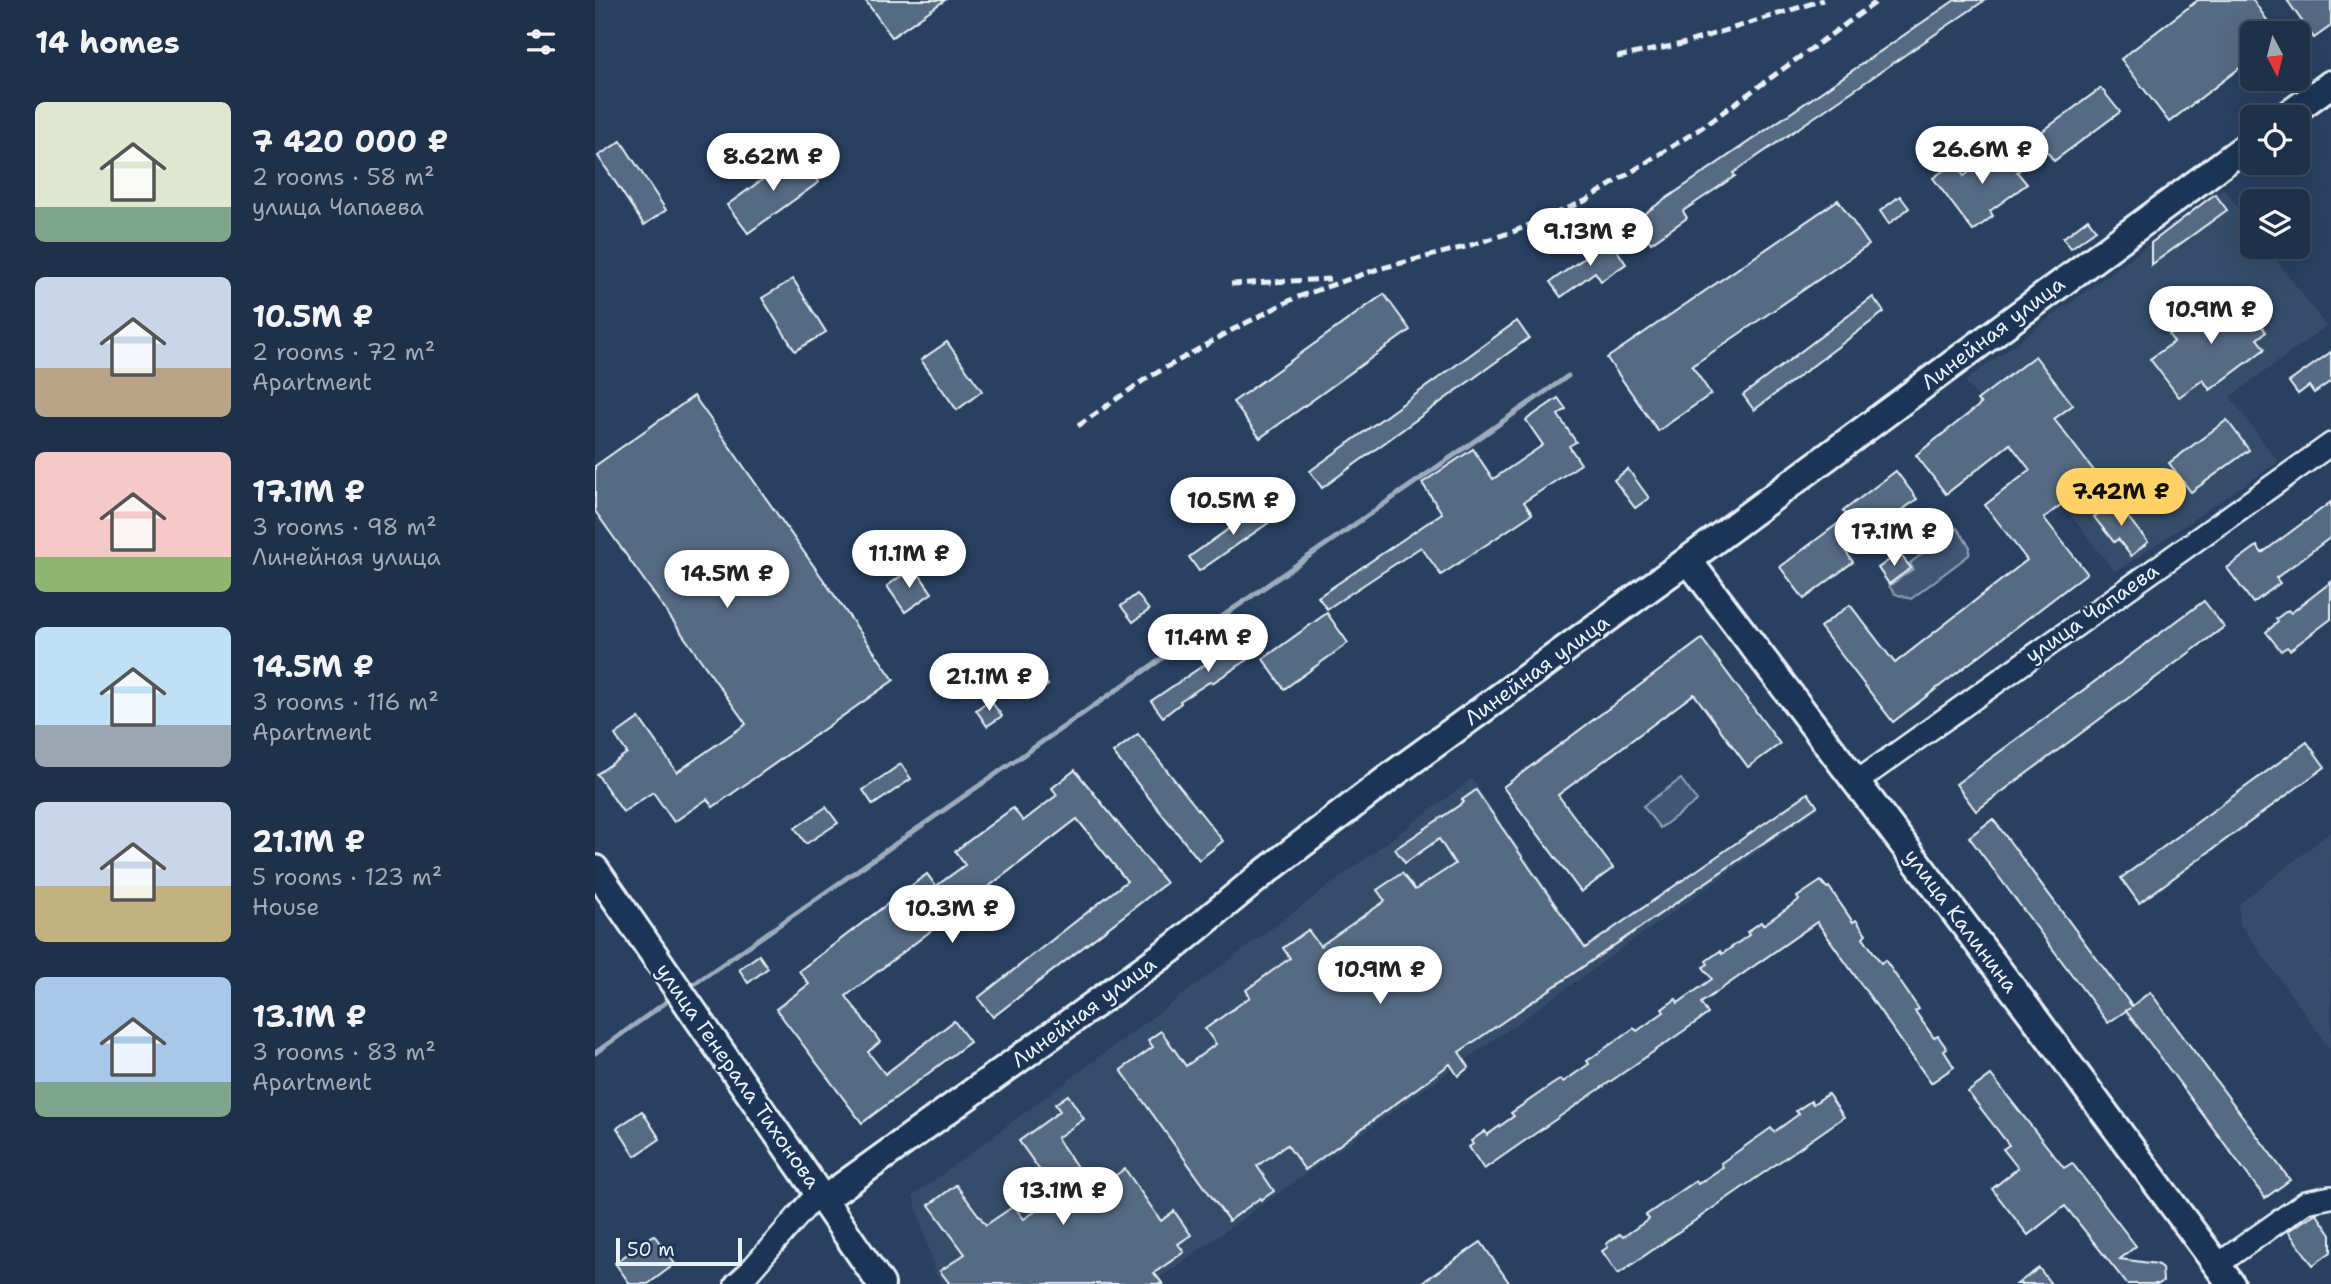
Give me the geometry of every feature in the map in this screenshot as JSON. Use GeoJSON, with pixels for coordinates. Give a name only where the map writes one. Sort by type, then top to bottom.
{"type":"FeatureCollection","features":[{"type":"Feature","properties":{"kind":"main road"},"geometry":{"type":"LineString","coordinates":[[2302,105],[2331,84]]}},
{"type":"Feature","properties":{"kind":"main road","name":"Линейная улица"},"geometry":{"type":"LineString","coordinates":[[821,1197],[1174,947],[1260,876],[1395,773],[1688,560],[2240,151]]}},
{"type":"Feature","properties":{"kind":"main road","name":"улица Калинина"},"geometry":{"type":"LineString","coordinates":[[1688,560],[2037,1021],[2224,1275]]}},
{"type":"Feature","properties":{"kind":"main road","name":"улица Генерала Тихонова"},"geometry":{"type":"LineString","coordinates":[[595,869],[881,1284]]}},
{"type":"Feature","properties":{"kind":"street","name":"улица Чапаева"},"geometry":{"type":"LineString","coordinates":[[1855,783],[2331,444]]}},
{"type":"Feature","properties":{"kind":"street","name":"Линейная улица"},"geometry":{"type":"LineString","coordinates":[[736,1284],[821,1197]]}},
{"type":"Feature","properties":{"kind":"street"},"geometry":{"type":"LineString","coordinates":[[2224,1275],[2306,1202],[2331,1197]]}},
{"type":"Feature","properties":{"kind":"shaded area"},"geometry":{"type":"Polygon","coordinates":[[[2224,189],[2240,211],[2240,259],[2276,259],[2326,326],[2230,397],[2278,462],[2115,572],[1965,381],[2224,189]]]}},
{"type":"Feature","properties":{"kind":"shaded area"},"geometry":{"type":"Polygon","coordinates":[[[1957,528],[1970,547],[1969,555],[1911,599],[1895,594],[1889,586],[1913,569],[1910,563],[1957,528]]]}},
{"type":"Feature","properties":{"kind":"shaded area"},"geometry":{"type":"Polygon","coordinates":[[[1472,779],[1586,946],[1809,792],[1819,808],[1151,1284],[944,1284],[936,1273],[913,1196],[1472,779]]]}},
{"type":"Feature","properties":{"kind":"shaded area"},"geometry":{"type":"Polygon","coordinates":[[[1681,779],[1697,801],[1660,828],[1643,806],[1681,779]]]}},
{"type":"Feature","properties":{"kind":"shaded area"},"geometry":{"type":"Polygon","coordinates":[[[2331,832],[2331,1050],[2240,924],[2239,904],[2331,832]]]}},
{"type":"Feature","properties":{"kind":"building"},"geometry":{"type":"Polygon","coordinates":[[[865,0],[945,0],[892,37],[865,0]]]}},
{"type":"Feature","properties":{"kind":"building"},"geometry":{"type":"Polygon","coordinates":[[[1955,0],[1985,0],[1733,173],[1735,176],[1683,211],[1687,218],[1651,243],[1635,220],[1955,0]]]}},
{"type":"Feature","properties":{"kind":"building"},"geometry":{"type":"Polygon","coordinates":[[[2198,0],[2253,0],[2268,21],[2240,21],[2240,68],[2169,122],[2121,59],[2198,0]]]}},
{"type":"Feature","properties":{"kind":"building"},"geometry":{"type":"Polygon","coordinates":[[[2287,0],[2331,0],[2331,26],[2314,38],[2310,32],[2310,21],[2302,21],[2287,0]]]}},
{"type":"Feature","properties":{"kind":"building"},"geometry":{"type":"Polygon","coordinates":[[[2101,88],[2120,112],[2054,161],[2036,136],[2101,88]]]}},
{"type":"Feature","properties":{"kind":"building"},"geometry":{"type":"Polygon","coordinates":[[[621,141],[666,210],[644,225],[598,156],[621,141]]]}},
{"type":"Feature","properties":{"kind":"building"},"geometry":{"type":"Polygon","coordinates":[[[2000,149],[2006,156],[2014,150],[2026,165],[2017,172],[2027,184],[1990,211],[1993,216],[1973,231],[1933,178],[1954,163],[1964,176],[2000,149]]]}},
{"type":"Feature","properties":{"kind":"building"},"geometry":{"type":"Polygon","coordinates":[[[799,153],[819,182],[748,233],[727,205],[799,153]]]}},
{"type":"Feature","properties":{"kind":"building"},"geometry":{"type":"Polygon","coordinates":[[[2215,194],[2227,210],[2151,265],[2151,243],[2215,194]]]}},
{"type":"Feature","properties":{"kind":"building"},"geometry":{"type":"Polygon","coordinates":[[[1900,196],[1909,208],[1889,224],[1880,211],[1900,196]]]}},
{"type":"Feature","properties":{"kind":"building"},"geometry":{"type":"Polygon","coordinates":[[[1838,200],[1869,245],[1692,366],[1711,394],[1658,431],[1607,358],[1838,200]]]}},
{"type":"Feature","properties":{"kind":"building"},"geometry":{"type":"Polygon","coordinates":[[[2088,219],[2096,230],[2071,248],[2063,238],[2088,219]]]}},
{"type":"Feature","properties":{"kind":"building"},"geometry":{"type":"Polygon","coordinates":[[[1610,240],[1626,264],[1601,281],[1595,272],[1561,297],[1550,282],[1610,240]]]}},
{"type":"Feature","properties":{"kind":"building"},"geometry":{"type":"Polygon","coordinates":[[[793,279],[826,332],[795,351],[762,298],[793,279]]]}},
{"type":"Feature","properties":{"kind":"building"},"geometry":{"type":"Polygon","coordinates":[[[2226,293],[2230,300],[2238,294],[2266,332],[2257,339],[2265,349],[2210,390],[2203,380],[2179,397],[2150,359],[2174,342],[2169,335],[2226,293]]]}},
{"type":"Feature","properties":{"kind":"building"},"geometry":{"type":"Polygon","coordinates":[[[1384,294],[1410,330],[1260,438],[1233,402],[1384,294]]]}},
{"type":"Feature","properties":{"kind":"building"},"geometry":{"type":"Polygon","coordinates":[[[1873,297],[1884,312],[1754,410],[1743,395],[1873,297]]]}},
{"type":"Feature","properties":{"kind":"building"},"geometry":{"type":"Polygon","coordinates":[[[1517,321],[1529,338],[1322,488],[1310,471],[1517,321]]]}},
{"type":"Feature","properties":{"kind":"building"},"geometry":{"type":"Polygon","coordinates":[[[947,342],[982,391],[957,410],[921,360],[947,342]]]}},
{"type":"Feature","properties":{"kind":"building"},"geometry":{"type":"Polygon","coordinates":[[[2331,352],[2331,381],[2314,393],[2309,386],[2298,394],[2289,382],[2331,352]]]}},
{"type":"Feature","properties":{"kind":"building"},"geometry":{"type":"Polygon","coordinates":[[[2035,356],[2073,405],[2054,419],[2098,476],[2044,518],[2087,573],[1893,722],[1820,627],[1850,605],[1895,663],[2027,560],[1985,505],[2030,470],[2010,444],[1946,494],[1916,455],[1981,404],[1977,400],[2035,356]]]}},
{"type":"Feature","properties":{"kind":"building"},"geometry":{"type":"Polygon","coordinates":[[[694,396],[894,680],[713,807],[707,799],[674,822],[653,792],[623,812],[597,774],[627,753],[615,735],[639,718],[677,772],[746,724],[595,511],[595,466],[694,396]]]}},
{"type":"Feature","properties":{"kind":"building"},"geometry":{"type":"Polygon","coordinates":[[[1558,398],[1566,409],[1558,415],[1576,442],[1569,446],[1581,464],[1524,502],[1532,514],[1441,575],[1421,547],[1327,609],[1318,597],[1442,513],[1422,483],[1473,449],[1493,479],[1543,445],[1526,420],[1558,398]]]}},
{"type":"Feature","properties":{"kind":"building"},"geometry":{"type":"Polygon","coordinates":[[[2227,420],[2249,450],[2191,492],[2169,463],[2227,420]]]}},
{"type":"Feature","properties":{"kind":"building"},"geometry":{"type":"Polygon","coordinates":[[[1628,469],[1649,498],[1635,508],[1614,480],[1628,469]]]}},
{"type":"Feature","properties":{"kind":"building"},"geometry":{"type":"Polygon","coordinates":[[[1896,471],[1917,499],[1846,552],[1853,562],[1804,599],[1780,567],[1848,516],[1843,511],[1896,471]]]}},
{"type":"Feature","properties":{"kind":"building"},"geometry":{"type":"Polygon","coordinates":[[[2114,500],[2148,542],[2131,556],[2118,539],[2114,542],[2094,517],[2114,500]]]}},
{"type":"Feature","properties":{"kind":"building"},"geometry":{"type":"Polygon","coordinates":[[[1267,502],[1277,517],[1199,571],[1189,557],[1267,502]]]}},
{"type":"Feature","properties":{"kind":"building"},"geometry":{"type":"Polygon","coordinates":[[[2331,502],[2331,537],[2276,578],[2280,583],[2253,603],[2227,568],[2257,546],[2262,553],[2331,502]]]}},
{"type":"Feature","properties":{"kind":"building"},"geometry":{"type":"Polygon","coordinates":[[[1899,553],[1911,568],[1889,584],[1878,568],[1899,553]]]}},
{"type":"Feature","properties":{"kind":"building"},"geometry":{"type":"Polygon","coordinates":[[[914,567],[932,593],[905,612],[887,586],[914,567]]]}},
{"type":"Feature","properties":{"kind":"building"},"geometry":{"type":"Polygon","coordinates":[[[2331,582],[2331,619],[2290,650],[2287,647],[2281,651],[2266,632],[2278,622],[2276,619],[2288,610],[2291,613],[2331,582]]]}},
{"type":"Feature","properties":{"kind":"building"},"geometry":{"type":"Polygon","coordinates":[[[1137,594],[1149,610],[1133,622],[1121,606],[1137,594]]]}},
{"type":"Feature","properties":{"kind":"building"},"geometry":{"type":"Polygon","coordinates":[[[2204,601],[2224,627],[1976,811],[1956,784],[2204,601]]]}},
{"type":"Feature","properties":{"kind":"building"},"geometry":{"type":"Polygon","coordinates":[[[1327,613],[1348,643],[1284,689],[1263,659],[1327,613]]]}},
{"type":"Feature","properties":{"kind":"building"},"geometry":{"type":"Polygon","coordinates":[[[1251,633],[1263,650],[1180,701],[1181,703],[1163,717],[1151,701],[1251,633]]]}},
{"type":"Feature","properties":{"kind":"building"},"geometry":{"type":"Polygon","coordinates":[[[1702,639],[1780,744],[1748,767],[1694,694],[1558,795],[1613,868],[1581,892],[1503,787],[1702,639]]]}},
{"type":"Feature","properties":{"kind":"building"},"geometry":{"type":"Polygon","coordinates":[[[1037,669],[1048,685],[1029,698],[1018,681],[1037,669]]]}},
{"type":"Feature","properties":{"kind":"building"},"geometry":{"type":"Polygon","coordinates":[[[990,700],[1002,716],[987,726],[976,710],[990,700]]]}},
{"type":"Feature","properties":{"kind":"building"},"geometry":{"type":"Polygon","coordinates":[[[1138,734],[1223,841],[1199,860],[1113,753],[1138,734]]]}},
{"type":"Feature","properties":{"kind":"building"},"geometry":{"type":"Polygon","coordinates":[[[2307,742],[2325,767],[2139,903],[2121,878],[2307,742]]]}},
{"type":"Feature","properties":{"kind":"building"},"geometry":{"type":"Polygon","coordinates":[[[901,764],[911,779],[873,805],[863,790],[901,764]]]}},
{"type":"Feature","properties":{"kind":"building"},"geometry":{"type":"Polygon","coordinates":[[[1075,770],[1166,883],[993,1017],[978,998],[1127,881],[1077,819],[846,996],[880,1042],[868,1052],[885,1074],[954,1021],[970,1042],[862,1123],[776,1009],[809,984],[799,971],[927,874],[936,886],[965,865],[955,851],[1013,808],[1023,821],[1057,795],[1052,788],[1075,770]]]}},
{"type":"Feature","properties":{"kind":"building"},"geometry":{"type":"Polygon","coordinates":[[[1476,790],[1585,948],[1808,793],[1817,806],[1459,1052],[1469,1067],[1458,1076],[1450,1064],[1305,1170],[1287,1145],[1257,1166],[1274,1191],[1229,1221],[1121,1070],[1153,1047],[1148,1040],[1161,1031],[1186,1066],[1216,1044],[1205,1029],[1250,997],[1246,990],[1290,958],[1283,948],[1308,930],[1320,946],[1385,901],[1377,890],[1402,873],[1415,890],[1455,864],[1439,839],[1405,863],[1395,849],[1464,802],[1462,800],[1476,790]]]}},
{"type":"Feature","properties":{"kind":"building"},"geometry":{"type":"Polygon","coordinates":[[[826,807],[838,823],[806,844],[795,828],[826,807]]]}},
{"type":"Feature","properties":{"kind":"building"},"geometry":{"type":"Polygon","coordinates":[[[1993,819],[2132,1006],[2150,992],[2290,1180],[2265,1198],[2126,1011],[2130,1008],[2108,1023],[1969,837],[1993,819]]]}},
{"type":"Feature","properties":{"kind":"building"},"geometry":{"type":"Polygon","coordinates":[[[1821,881],[1829,887],[1853,922],[1856,920],[1866,934],[1863,937],[1881,963],[1885,960],[1919,1009],[1915,1011],[1934,1038],[1938,1036],[1947,1049],[1944,1051],[1954,1067],[1931,1083],[1817,922],[1701,1003],[1708,1014],[1484,1169],[1469,1147],[1473,1144],[1471,1141],[1485,1131],[1487,1135],[1514,1116],[1511,1113],[1561,1079],[1563,1082],[1589,1064],[1587,1061],[1634,1028],[1637,1031],[1664,1012],[1662,1009],[1676,999],[1678,1003],[1712,979],[1703,967],[1708,964],[1706,961],[1720,951],[1722,954],[1749,935],[1747,932],[1761,922],[1763,925],[1821,881]]]}},
{"type":"Feature","properties":{"kind":"building"},"geometry":{"type":"Polygon","coordinates":[[[759,955],[768,968],[748,983],[739,969],[759,955]]]}},
{"type":"Feature","properties":{"kind":"building"},"geometry":{"type":"Polygon","coordinates":[[[1991,1075],[2064,1168],[2072,1163],[2136,1246],[2120,1259],[2157,1264],[2162,1268],[2163,1281],[2159,1284],[2127,1284],[2065,1206],[2028,1235],[1992,1189],[2018,1168],[2003,1149],[2009,1145],[1968,1092],[1991,1075]]]}},
{"type":"Feature","properties":{"kind":"building"},"geometry":{"type":"Polygon","coordinates":[[[1828,1094],[1844,1117],[1618,1274],[1602,1251],[1608,1247],[1606,1244],[1620,1234],[1623,1237],[1649,1219],[1646,1215],[1696,1181],[1698,1184],[1723,1167],[1721,1163],[1771,1128],[1774,1132],[1799,1114],[1796,1111],[1828,1094]]]}},
{"type":"Feature","properties":{"kind":"building"},"geometry":{"type":"Polygon","coordinates":[[[1068,1095],[1084,1119],[1057,1138],[1093,1190],[1125,1169],[1161,1221],[1174,1211],[1191,1235],[1178,1244],[1184,1252],[1154,1273],[1163,1284],[950,1284],[940,1271],[965,1254],[929,1205],[956,1185],[986,1225],[1014,1206],[1024,1219],[1058,1196],[1019,1141],[1060,1111],[1055,1104],[1068,1095]]]}},
{"type":"Feature","properties":{"kind":"building"},"geometry":{"type":"Polygon","coordinates":[[[642,1111],[660,1139],[635,1156],[617,1128],[642,1111]]]}},
{"type":"Feature","properties":{"kind":"building"},"geometry":{"type":"Polygon","coordinates":[[[2316,1213],[2331,1235],[2331,1252],[2313,1265],[2288,1231],[2316,1213]]]}},
{"type":"Feature","properties":{"kind":"building"},"geometry":{"type":"Polygon","coordinates":[[[654,1235],[675,1264],[648,1284],[630,1284],[615,1263],[654,1235]]]}},
{"type":"Feature","properties":{"kind":"building"},"geometry":{"type":"Polygon","coordinates":[[[1481,1242],[1510,1284],[1420,1284],[1481,1242]]]}},
{"type":"Feature","properties":{"kind":"building"},"geometry":{"type":"Polygon","coordinates":[[[2039,1268],[2051,1284],[2017,1284],[2039,1268]]]}},
{"type":"Feature","properties":{"kind":"waterway"},"geometry":{"type":"LineString","coordinates":[[694,984],[1568,376]]}},
{"type":"Feature","properties":{"kind":"waterway"},"geometry":{"type":"LineString","coordinates":[[595,1053],[665,1003]]}},
{"type":"Feature","properties":{"kind":"railway"},"geometry":{"type":"LineString","coordinates":[[1617,57],[1682,44],[1823,0]]}},
{"type":"Feature","properties":{"kind":"railway"},"geometry":{"type":"LineString","coordinates":[[1078,426],[1144,380],[1295,298],[1378,269],[1515,231],[1585,201],[1698,130],[1879,0]]}},
{"type":"Feature","properties":{"kind":"railway"},"geometry":{"type":"LineString","coordinates":[[1231,284],[1330,279]]}}]}
